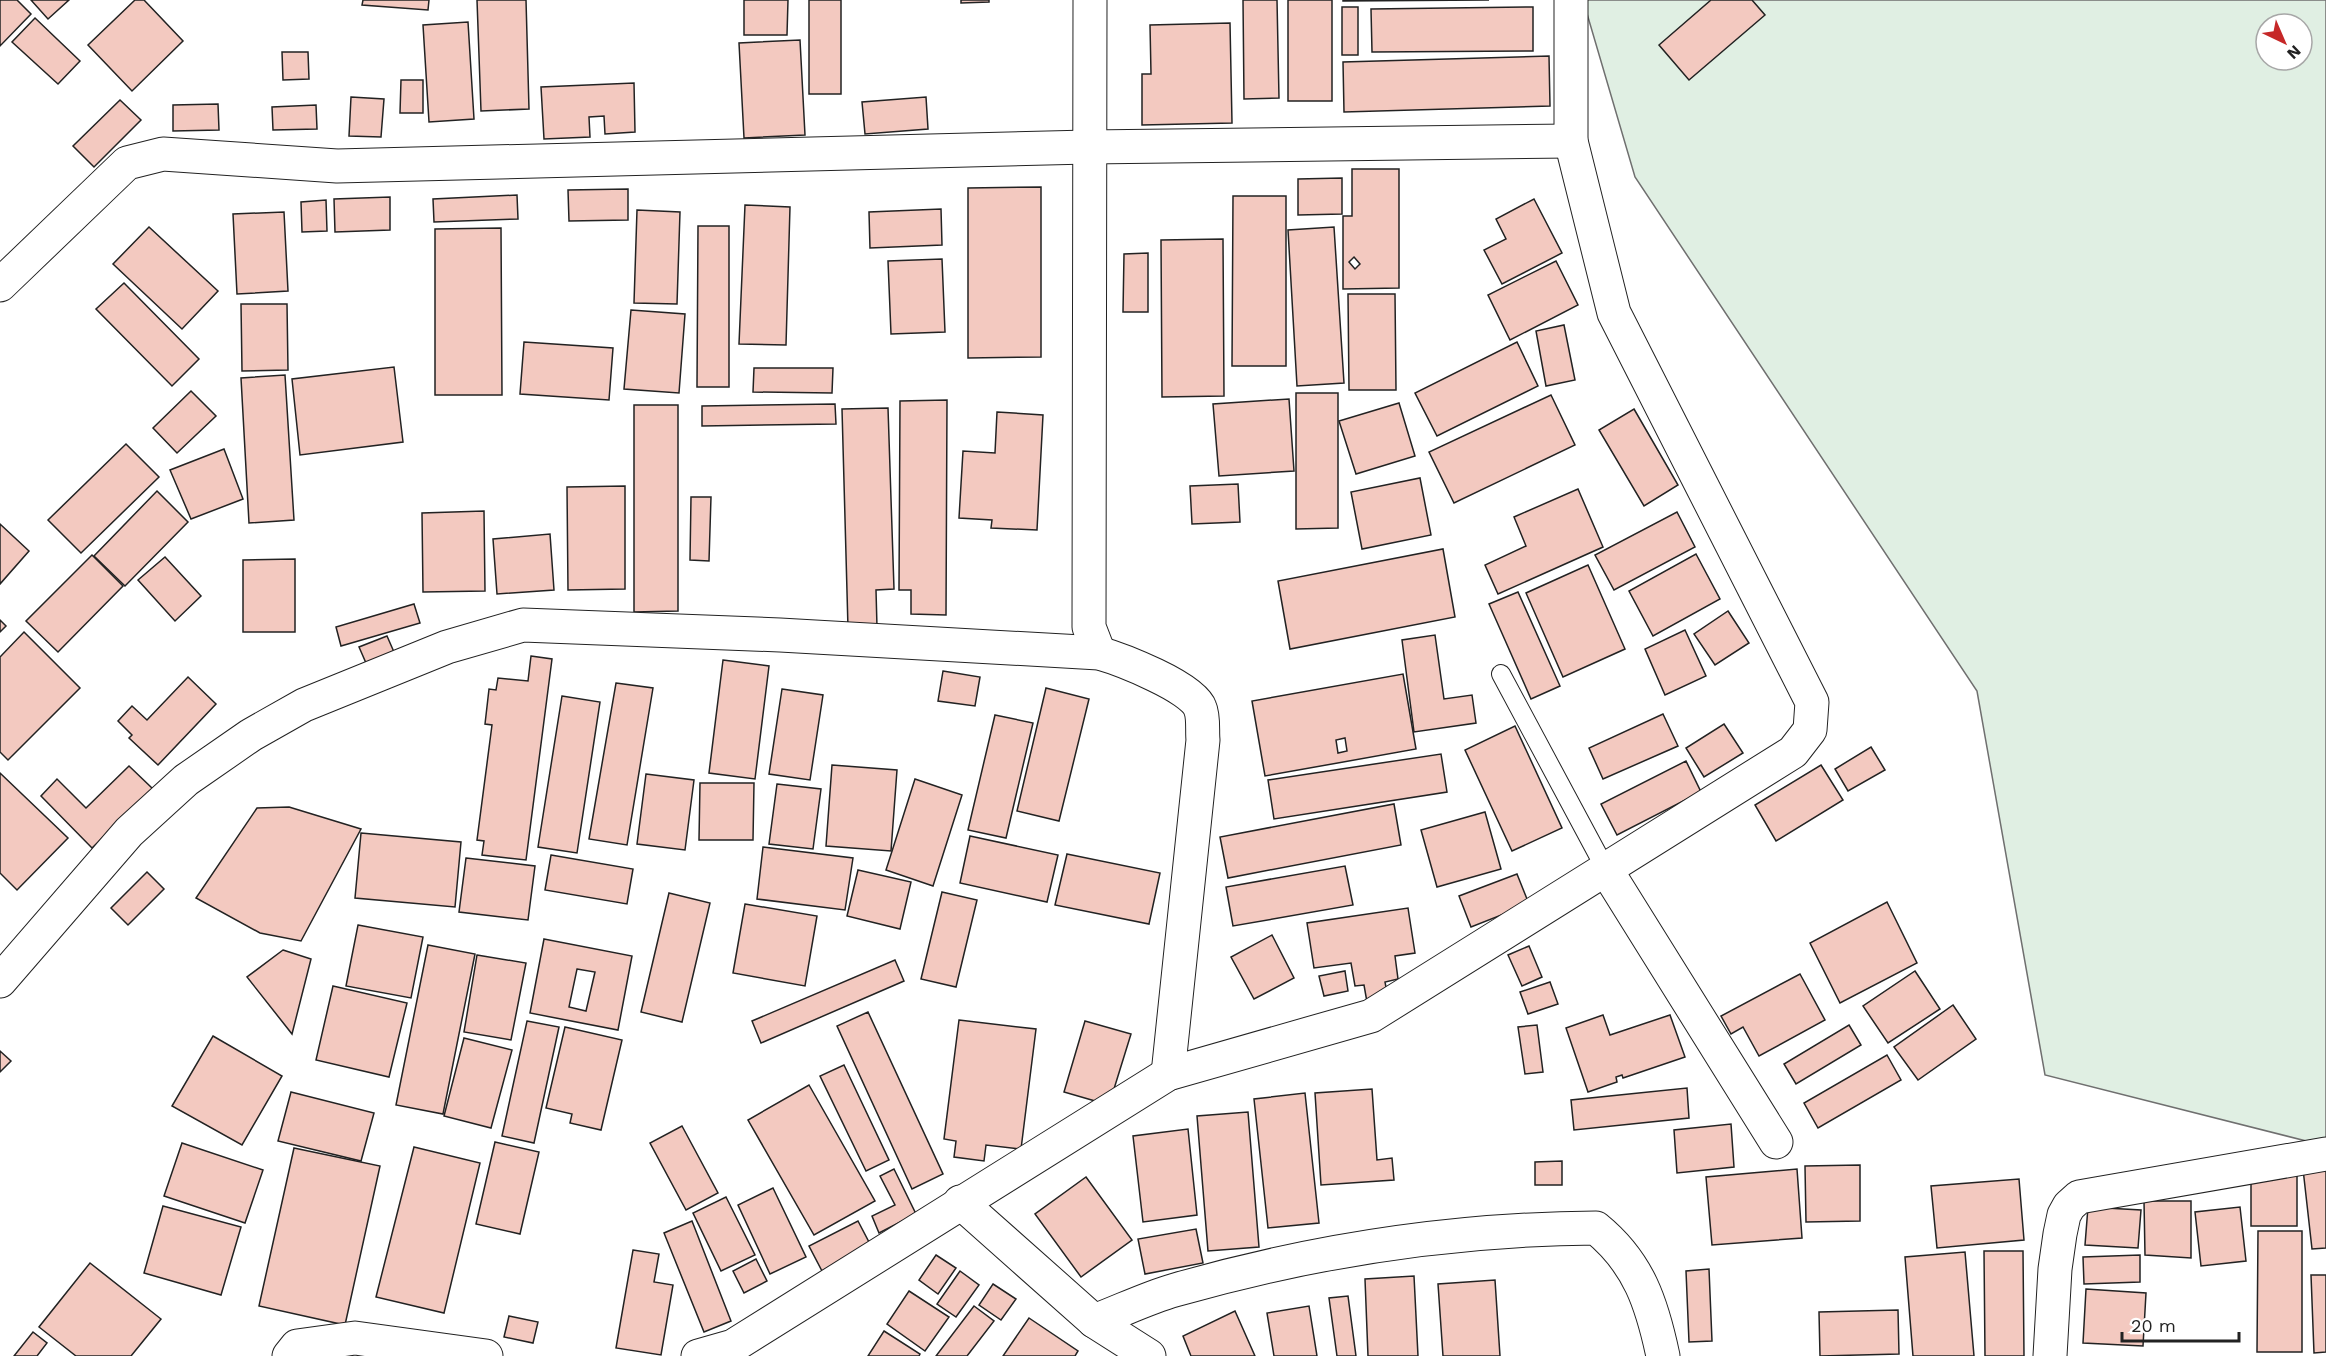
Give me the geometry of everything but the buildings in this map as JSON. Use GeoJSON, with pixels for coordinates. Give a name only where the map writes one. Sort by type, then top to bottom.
{"type":"FeatureCollection","features":[{"type":"Feature","properties":{"kind":"street"},"geometry":{"type":"LineString","coordinates":[[1090,0],[1089,627],[1099,653]]}},
{"type":"Feature","properties":{"kind":"street"},"geometry":{"type":"LineString","coordinates":[[698,1356],[733,1346],[1168,1074],[1371,1016],[1793,752],[1810,730],[1812,702],[1614,313],[1571,141],[1571,0]]}},
{"type":"Feature","properties":{"kind":"street"},"geometry":{"type":"LineString","coordinates":[[0,285],[128,163],[163,154],[337,166],[1088,147],[1571,141]]}},
{"type":"Feature","properties":{"kind":"street"},"geometry":{"type":"LineString","coordinates":[[0,981],[129,832],[186,780],[251,735],[304,705],[447,646],[523,626],[780,634],[1099,653],[1127,662],[1184,690],[1200,707],[1203,740],[1168,1074]]}},
{"type":"Feature","properties":{"kind":"street"},"geometry":{"type":"LineString","coordinates":[[1605,868],[1776,1142]]}},
{"type":"Feature","properties":{"kind":"street"},"geometry":{"type":"LineString","coordinates":[[2050,1356],[2055,1269],[2060,1234],[2064,1215],[2069,1206],[2079,1197],[2326,1154]]}},
{"type":"Feature","properties":{"kind":"street"},"geometry":{"type":"LineString","coordinates":[[960,1202],[1094,1321],[1149,1356]]}},
{"type":"Feature","properties":{"kind":"street"},"geometry":{"type":"LineString","coordinates":[[1094,1321],[1173,1290],[1274,1266],[1414,1239],[1558,1228],[1596,1228],[1614,1243],[1643,1287],[1654,1315],[1663,1356]]}},
{"type":"Feature","properties":{"kind":"street"},"geometry":{"type":"LineString","coordinates":[[289,1356],[297,1346],[355,1338],[486,1356]]}},
{"type":"Feature","properties":{"kind":"lane"},"geometry":{"type":"LineString","coordinates":[[1501,674],[1605,868]]}},
{"type":"Feature","properties":{"kind":"green space"},"geometry":{"type":"Polygon","coordinates":[[[1583,0],[2326,0],[2326,1146],[2045,1075],[1977,691],[1635,177],[1583,0]]]}}]}
